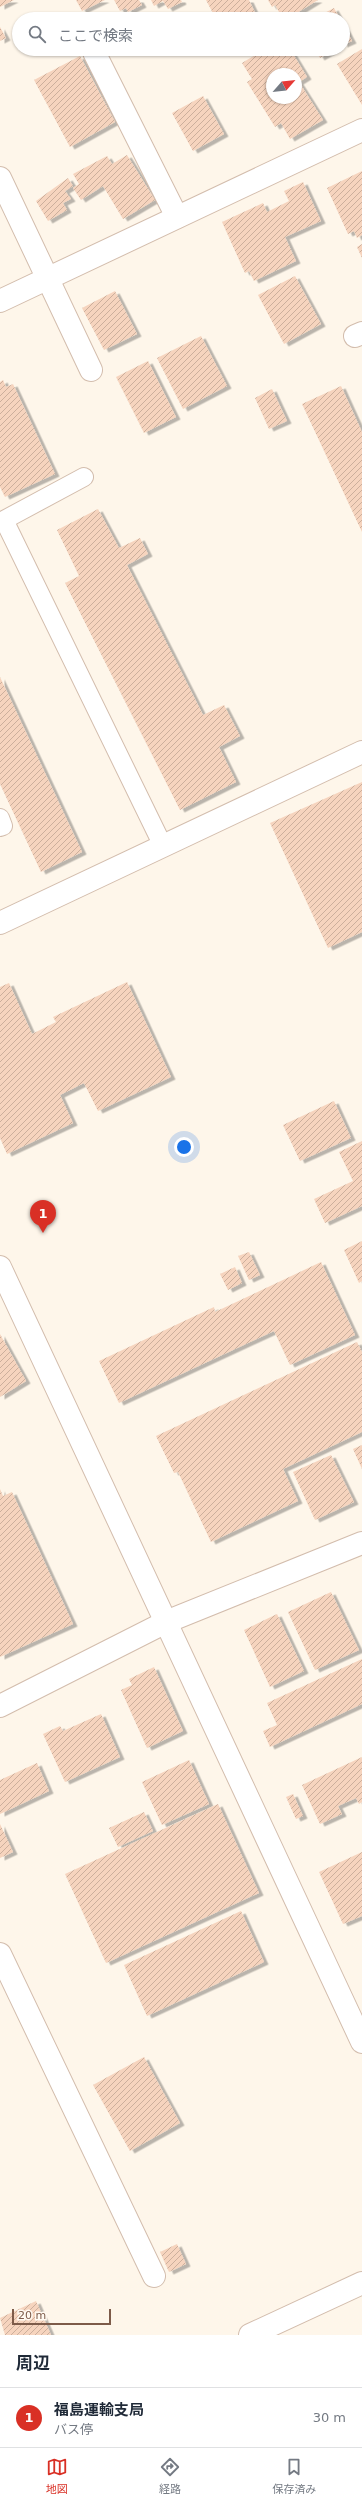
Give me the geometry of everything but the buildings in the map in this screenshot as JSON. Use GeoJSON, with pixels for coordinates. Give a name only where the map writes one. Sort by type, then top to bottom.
{"type":"FeatureCollection","features":[{"type":"Feature","properties":{"kind":"street"},"geometry":{"type":"LineString","coordinates":[[96,56],[177,217]]}},
{"type":"Feature","properties":{"kind":"street"},"geometry":{"type":"LineString","coordinates":[[0,301],[362,130]]}},
{"type":"Feature","properties":{"kind":"street"},"geometry":{"type":"LineString","coordinates":[[0,178],[91,370]]}},
{"type":"Feature","properties":{"kind":"street"},"geometry":{"type":"LineString","coordinates":[[0,923],[362,752]]}},
{"type":"Feature","properties":{"kind":"street"},"geometry":{"type":"LineString","coordinates":[[0,1267],[362,2042]]}},
{"type":"Feature","properties":{"kind":"street"},"geometry":{"type":"LineString","coordinates":[[0,1706],[166,1622],[362,1543]]}},
{"type":"Feature","properties":{"kind":"street"},"geometry":{"type":"LineString","coordinates":[[0,1954],[154,2276]]}},
{"type":"Feature","properties":{"kind":"street"},"geometry":{"type":"LineString","coordinates":[[250,2335],[362,2283]]}},
{"type":"Feature","properties":{"kind":"lane"},"geometry":{"type":"LineString","coordinates":[[84,477],[2,521],[163,846]]}},
{"type":"Feature","properties":{"kind":"lane"},"geometry":{"type":"LineString","coordinates":[[0,818],[3,826],[0,827]]}},
{"type":"Feature","properties":{"kind":"place","name":"福島運輸支局"},"geometry":{"type":"Point","coordinates":[43,1233]}}]}
